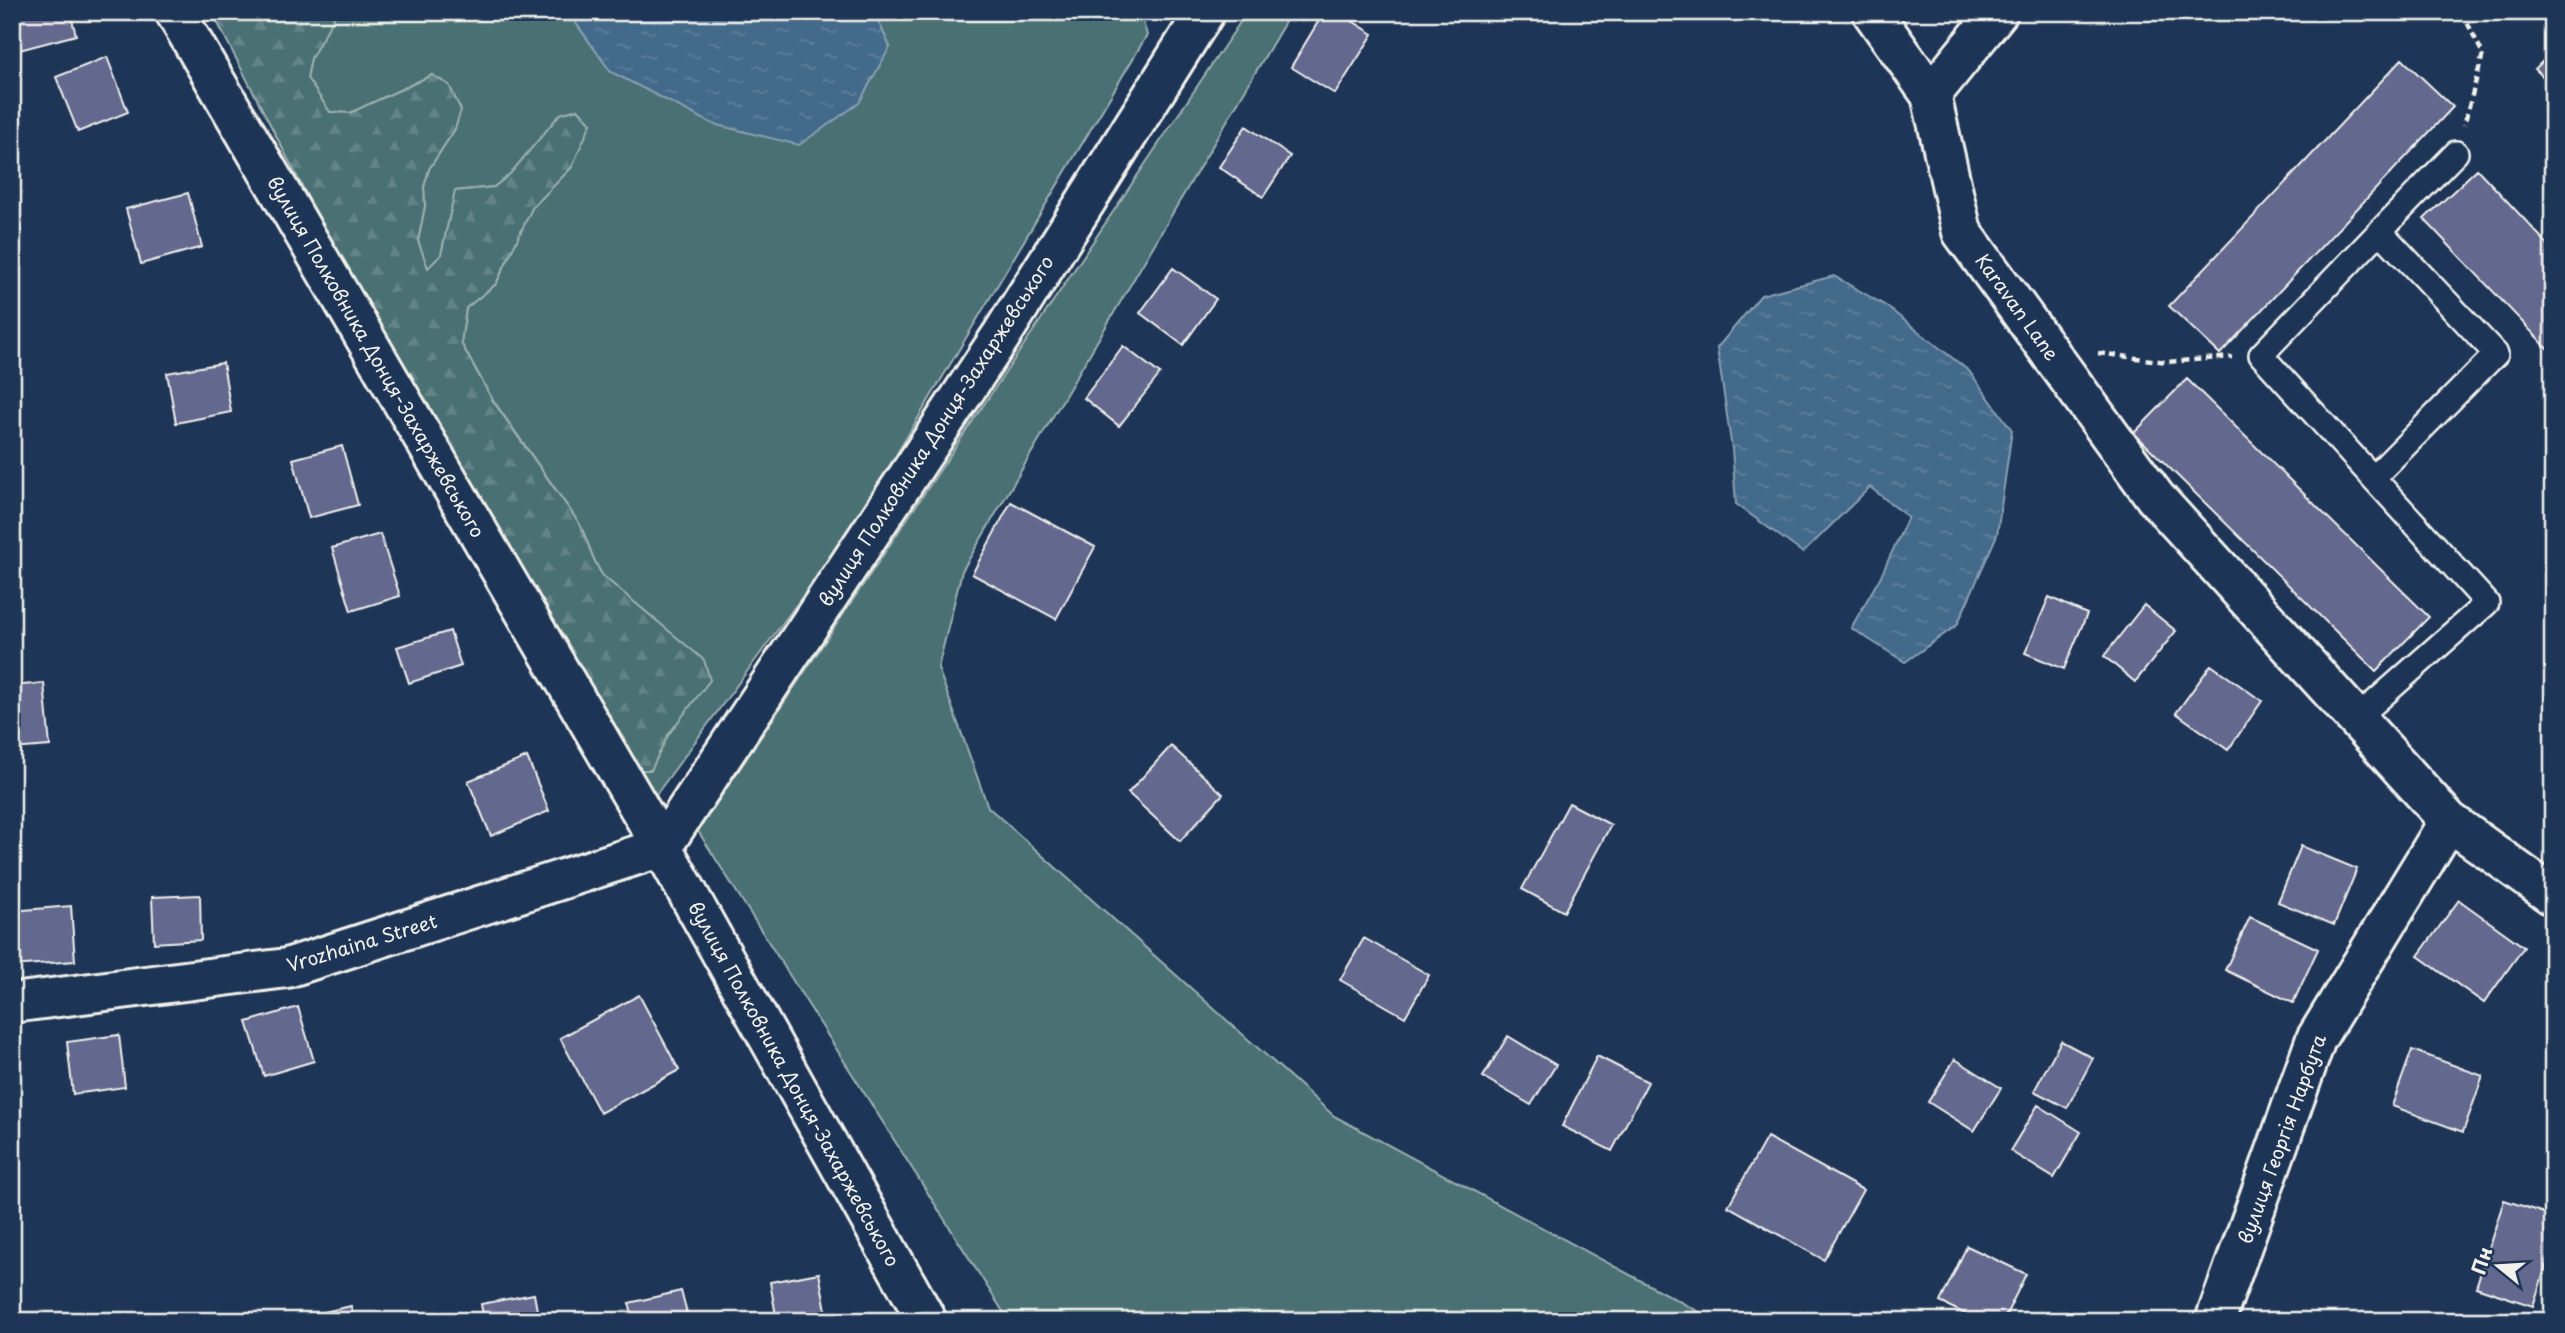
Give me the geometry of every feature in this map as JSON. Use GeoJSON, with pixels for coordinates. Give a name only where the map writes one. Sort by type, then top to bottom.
{"type":"FeatureCollection","features":[{"type":"Feature","properties":{"kind":"street","name":"вулиця Полковника Донця-Захаржевського"},"geometry":{"type":"LineString","coordinates":[[175,12],[662,847],[927,1321]]}},
{"type":"Feature","properties":{"kind":"street","name":"вулиця Полковника Донця-Захаржевського"},"geometry":{"type":"LineString","coordinates":[[662,847],[1001,336],[1205,12]]}},
{"type":"Feature","properties":{"kind":"street","name":"Karavan Lane"},"geometry":{"type":"LineString","coordinates":[[1872,12],[1931,95],[1962,232],[2155,497],[2356,719]]}},
{"type":"Feature","properties":{"kind":"street"},"geometry":{"type":"LineString","coordinates":[[1931,95],[1997,12]]}},
{"type":"Feature","properties":{"kind":"street"},"geometry":{"type":"LineString","coordinates":[[2356,719],[2449,821],[2553,896]]}},
{"type":"Feature","properties":{"kind":"street","name":"вулиця Георгія Нарбута"},"geometry":{"type":"LineString","coordinates":[[2215,1321],[2316,1039],[2449,821]]}},
{"type":"Feature","properties":{"kind":"street","name":"Vrozhaina Street"},"geometry":{"type":"LineString","coordinates":[[12,1003],[287,968],[662,847]]}},
{"type":"Feature","properties":{"kind":"lane"},"geometry":{"type":"LineString","coordinates":[[2356,719],[2487,603],[2261,355],[2456,153]]}},
{"type":"Feature","properties":{"kind":"lane"},"geometry":{"type":"LineString","coordinates":[[2373,478],[2496,354],[2380,232]]}},
{"type":"Feature","properties":{"kind":"path"},"geometry":{"type":"LineString","coordinates":[[2456,153],[2483,54],[2462,12]]}},
{"type":"Feature","properties":{"kind":"path"},"geometry":{"type":"LineString","coordinates":[[2045,345],[2167,362],[2261,355]]}},
{"type":"Feature","properties":{"kind":"green space"},"geometry":{"type":"Polygon","coordinates":[[[212,12],[337,12],[311,58],[307,78],[330,112],[350,113],[432,75],[449,85],[461,110],[455,129],[429,169],[424,187],[425,206],[418,241],[428,268],[441,255],[455,191],[494,187],[510,174],[560,114],[578,109],[591,123],[572,167],[532,208],[496,284],[466,308],[461,343],[493,401],[579,523],[603,576],[704,660],[710,680],[668,735],[651,770],[630,770],[362,302],[212,12]]]}},
{"type":"Feature","properties":{"kind":"green space"},"geometry":{"type":"Polygon","coordinates":[[[337,12],[568,12],[611,72],[890,47],[874,12],[1140,12],[1147,35],[850,532],[652,800],[630,770],[651,770],[668,735],[709,680],[704,661],[603,576],[579,523],[493,400],[461,343],[466,308],[496,284],[532,208],[572,167],[510,174],[494,187],[455,191],[441,255],[428,269],[418,241],[425,206],[424,187],[429,169],[455,129],[432,75],[350,113],[330,112],[307,79],[311,58],[337,12]]]}},
{"type":"Feature","properties":{"kind":"green space"},"geometry":{"type":"Polygon","coordinates":[[[1247,12],[1291,12],[962,571],[938,668],[988,807],[1334,1116],[1716,1321],[1009,1321],[698,831],[1247,12]]]}},
{"type":"Feature","properties":{"kind":"water"},"geometry":{"type":"Polygon","coordinates":[[[568,12],[874,12],[890,47],[859,103],[799,145],[713,124],[611,72],[568,12]]]}},
{"type":"Feature","properties":{"kind":"water"},"geometry":{"type":"Polygon","coordinates":[[[1834,276],[1886,306],[1969,371],[2012,430],[1997,535],[1957,625],[1905,662],[1851,628],[1882,574],[1908,517],[1870,487],[1803,553],[1736,504],[1732,449],[1717,348],[1761,295],[1834,276]]]}},
{"type":"Feature","properties":{"kind":"building"},"geometry":{"type":"Polygon","coordinates":[[[12,12],[70,12],[76,35],[12,52],[12,12]]]}},
{"type":"Feature","properties":{"kind":"building"},"geometry":{"type":"Polygon","coordinates":[[[1324,12],[1338,12],[1373,34],[1335,94],[1291,67],[1324,12]]]}},
{"type":"Feature","properties":{"kind":"building"},"geometry":{"type":"Polygon","coordinates":[[[2553,51],[2553,86],[2535,69],[2553,51]]]}},
{"type":"Feature","properties":{"kind":"building"},"geometry":{"type":"Polygon","coordinates":[[[107,57],[128,112],[78,132],[56,77],[107,57]]]}},
{"type":"Feature","properties":{"kind":"building"},"geometry":{"type":"Polygon","coordinates":[[[2402,59],[2453,107],[2220,354],[2169,306],[2402,59]]]}},
{"type":"Feature","properties":{"kind":"building"},"geometry":{"type":"Polygon","coordinates":[[[1246,126],[1290,156],[1263,197],[1219,167],[1246,126]]]}},
{"type":"Feature","properties":{"kind":"building"},"geometry":{"type":"Polygon","coordinates":[[[2477,169],[2553,250],[2553,345],[2548,349],[2424,219],[2477,169]]]}},
{"type":"Feature","properties":{"kind":"building"},"geometry":{"type":"Polygon","coordinates":[[[188,193],[202,247],[141,264],[126,209],[188,193]]]}},
{"type":"Feature","properties":{"kind":"building"},"geometry":{"type":"Polygon","coordinates":[[[1173,268],[1216,299],[1183,345],[1140,313],[1173,268]]]}},
{"type":"Feature","properties":{"kind":"building"},"geometry":{"type":"Polygon","coordinates":[[[1123,346],[1160,374],[1119,426],[1084,398],[1123,346]]]}},
{"type":"Feature","properties":{"kind":"building"},"geometry":{"type":"Polygon","coordinates":[[[223,363],[231,412],[176,423],[167,373],[223,363]]]}},
{"type":"Feature","properties":{"kind":"building"},"geometry":{"type":"Polygon","coordinates":[[[2187,379],[2429,617],[2376,671],[2134,433],[2187,379]]]}},
{"type":"Feature","properties":{"kind":"building"},"geometry":{"type":"Polygon","coordinates":[[[342,446],[358,505],[309,518],[293,459],[342,446]]]}},
{"type":"Feature","properties":{"kind":"building"},"geometry":{"type":"Polygon","coordinates":[[[1011,502],[1095,547],[1056,619],[972,574],[1011,502]]]}},
{"type":"Feature","properties":{"kind":"building"},"geometry":{"type":"Polygon","coordinates":[[[380,534],[400,596],[351,611],[332,548],[380,534]]]}},
{"type":"Feature","properties":{"kind":"building"},"geometry":{"type":"Polygon","coordinates":[[[2049,597],[2087,614],[2064,669],[2025,653],[2049,597]]]}},
{"type":"Feature","properties":{"kind":"building"},"geometry":{"type":"Polygon","coordinates":[[[2144,605],[2176,631],[2135,682],[2104,656],[2144,605]]]}},
{"type":"Feature","properties":{"kind":"building"},"geometry":{"type":"Polygon","coordinates":[[[450,631],[461,666],[409,683],[397,647],[450,631]]]}},
{"type":"Feature","properties":{"kind":"building"},"geometry":{"type":"Polygon","coordinates":[[[2211,665],[2262,701],[2228,750],[2176,713],[2211,665]]]}},
{"type":"Feature","properties":{"kind":"building"},"geometry":{"type":"Polygon","coordinates":[[[44,683],[50,746],[12,749],[12,686],[44,683]]]}},
{"type":"Feature","properties":{"kind":"building"},"geometry":{"type":"Polygon","coordinates":[[[1171,746],[1223,794],[1180,841],[1128,793],[1171,746]]]}},
{"type":"Feature","properties":{"kind":"building"},"geometry":{"type":"Polygon","coordinates":[[[527,757],[549,811],[491,836],[468,781],[527,757]]]}},
{"type":"Feature","properties":{"kind":"building"},"geometry":{"type":"Polygon","coordinates":[[[1569,803],[1611,825],[1564,912],[1522,889],[1569,803]]]}},
{"type":"Feature","properties":{"kind":"building"},"geometry":{"type":"Polygon","coordinates":[[[2301,846],[2357,869],[2334,925],[2278,902],[2301,846]]]}},
{"type":"Feature","properties":{"kind":"building"},"geometry":{"type":"Polygon","coordinates":[[[200,895],[201,940],[154,943],[152,897],[200,895]]]}},
{"type":"Feature","properties":{"kind":"building"},"geometry":{"type":"Polygon","coordinates":[[[2459,900],[2524,947],[2484,1003],[2418,956],[2459,900]]]}},
{"type":"Feature","properties":{"kind":"building"},"geometry":{"type":"Polygon","coordinates":[[[71,906],[75,961],[12,966],[12,911],[71,906]]]}},
{"type":"Feature","properties":{"kind":"building"},"geometry":{"type":"Polygon","coordinates":[[[2250,917],[2318,949],[2293,1003],[2225,970],[2250,917]]]}},
{"type":"Feature","properties":{"kind":"building"},"geometry":{"type":"Polygon","coordinates":[[[1364,938],[1429,975],[1405,1017],[1340,980],[1364,938]]]}},
{"type":"Feature","properties":{"kind":"building"},"geometry":{"type":"Polygon","coordinates":[[[639,995],[679,1070],[600,1113],[560,1038],[639,995]]]}},
{"type":"Feature","properties":{"kind":"building"},"geometry":{"type":"Polygon","coordinates":[[[298,1007],[314,1061],[264,1076],[247,1022],[298,1007]]]}},
{"type":"Feature","properties":{"kind":"building"},"geometry":{"type":"Polygon","coordinates":[[[119,1035],[125,1087],[73,1094],[67,1042],[119,1035]]]}},
{"type":"Feature","properties":{"kind":"building"},"geometry":{"type":"Polygon","coordinates":[[[1508,1036],[1556,1065],[1531,1105],[1483,1077],[1508,1036]]]}},
{"type":"Feature","properties":{"kind":"building"},"geometry":{"type":"Polygon","coordinates":[[[2061,1041],[2093,1058],[2067,1108],[2034,1091],[2061,1041]]]}},
{"type":"Feature","properties":{"kind":"building"},"geometry":{"type":"Polygon","coordinates":[[[2412,1050],[2483,1076],[2463,1132],[2392,1106],[2412,1050]]]}},
{"type":"Feature","properties":{"kind":"building"},"geometry":{"type":"Polygon","coordinates":[[[1597,1056],[1648,1082],[1612,1151],[1562,1126],[1597,1056]]]}},
{"type":"Feature","properties":{"kind":"building"},"geometry":{"type":"Polygon","coordinates":[[[1955,1059],[2001,1088],[1974,1131],[1928,1102],[1955,1059]]]}},
{"type":"Feature","properties":{"kind":"building"},"geometry":{"type":"Polygon","coordinates":[[[2038,1105],[2081,1132],[2054,1178],[2010,1151],[2038,1105]]]}},
{"type":"Feature","properties":{"kind":"building"},"geometry":{"type":"Polygon","coordinates":[[[1767,1137],[1863,1190],[1824,1260],[1728,1206],[1767,1137]]]}},
{"type":"Feature","properties":{"kind":"building"},"geometry":{"type":"Polygon","coordinates":[[[2504,1200],[2553,1216],[2553,1245],[2533,1306],[2476,1287],[2504,1200]]]}},
{"type":"Feature","properties":{"kind":"building"},"geometry":{"type":"Polygon","coordinates":[[[1967,1246],[2026,1274],[2003,1321],[1980,1321],[1940,1302],[1967,1246]]]}},
{"type":"Feature","properties":{"kind":"building"},"geometry":{"type":"Polygon","coordinates":[[[819,1273],[828,1321],[777,1321],[770,1282],[819,1273]]]}},
{"type":"Feature","properties":{"kind":"building"},"geometry":{"type":"Polygon","coordinates":[[[681,1291],[689,1321],[634,1321],[629,1303],[681,1291]]]}},
{"type":"Feature","properties":{"kind":"building"},"geometry":{"type":"Polygon","coordinates":[[[534,1294],[539,1321],[484,1321],[481,1304],[534,1294]]]}},
{"type":"Feature","properties":{"kind":"building"},"geometry":{"type":"Polygon","coordinates":[[[351,1306],[354,1321],[313,1321],[311,1315],[351,1306]]]}}]}
